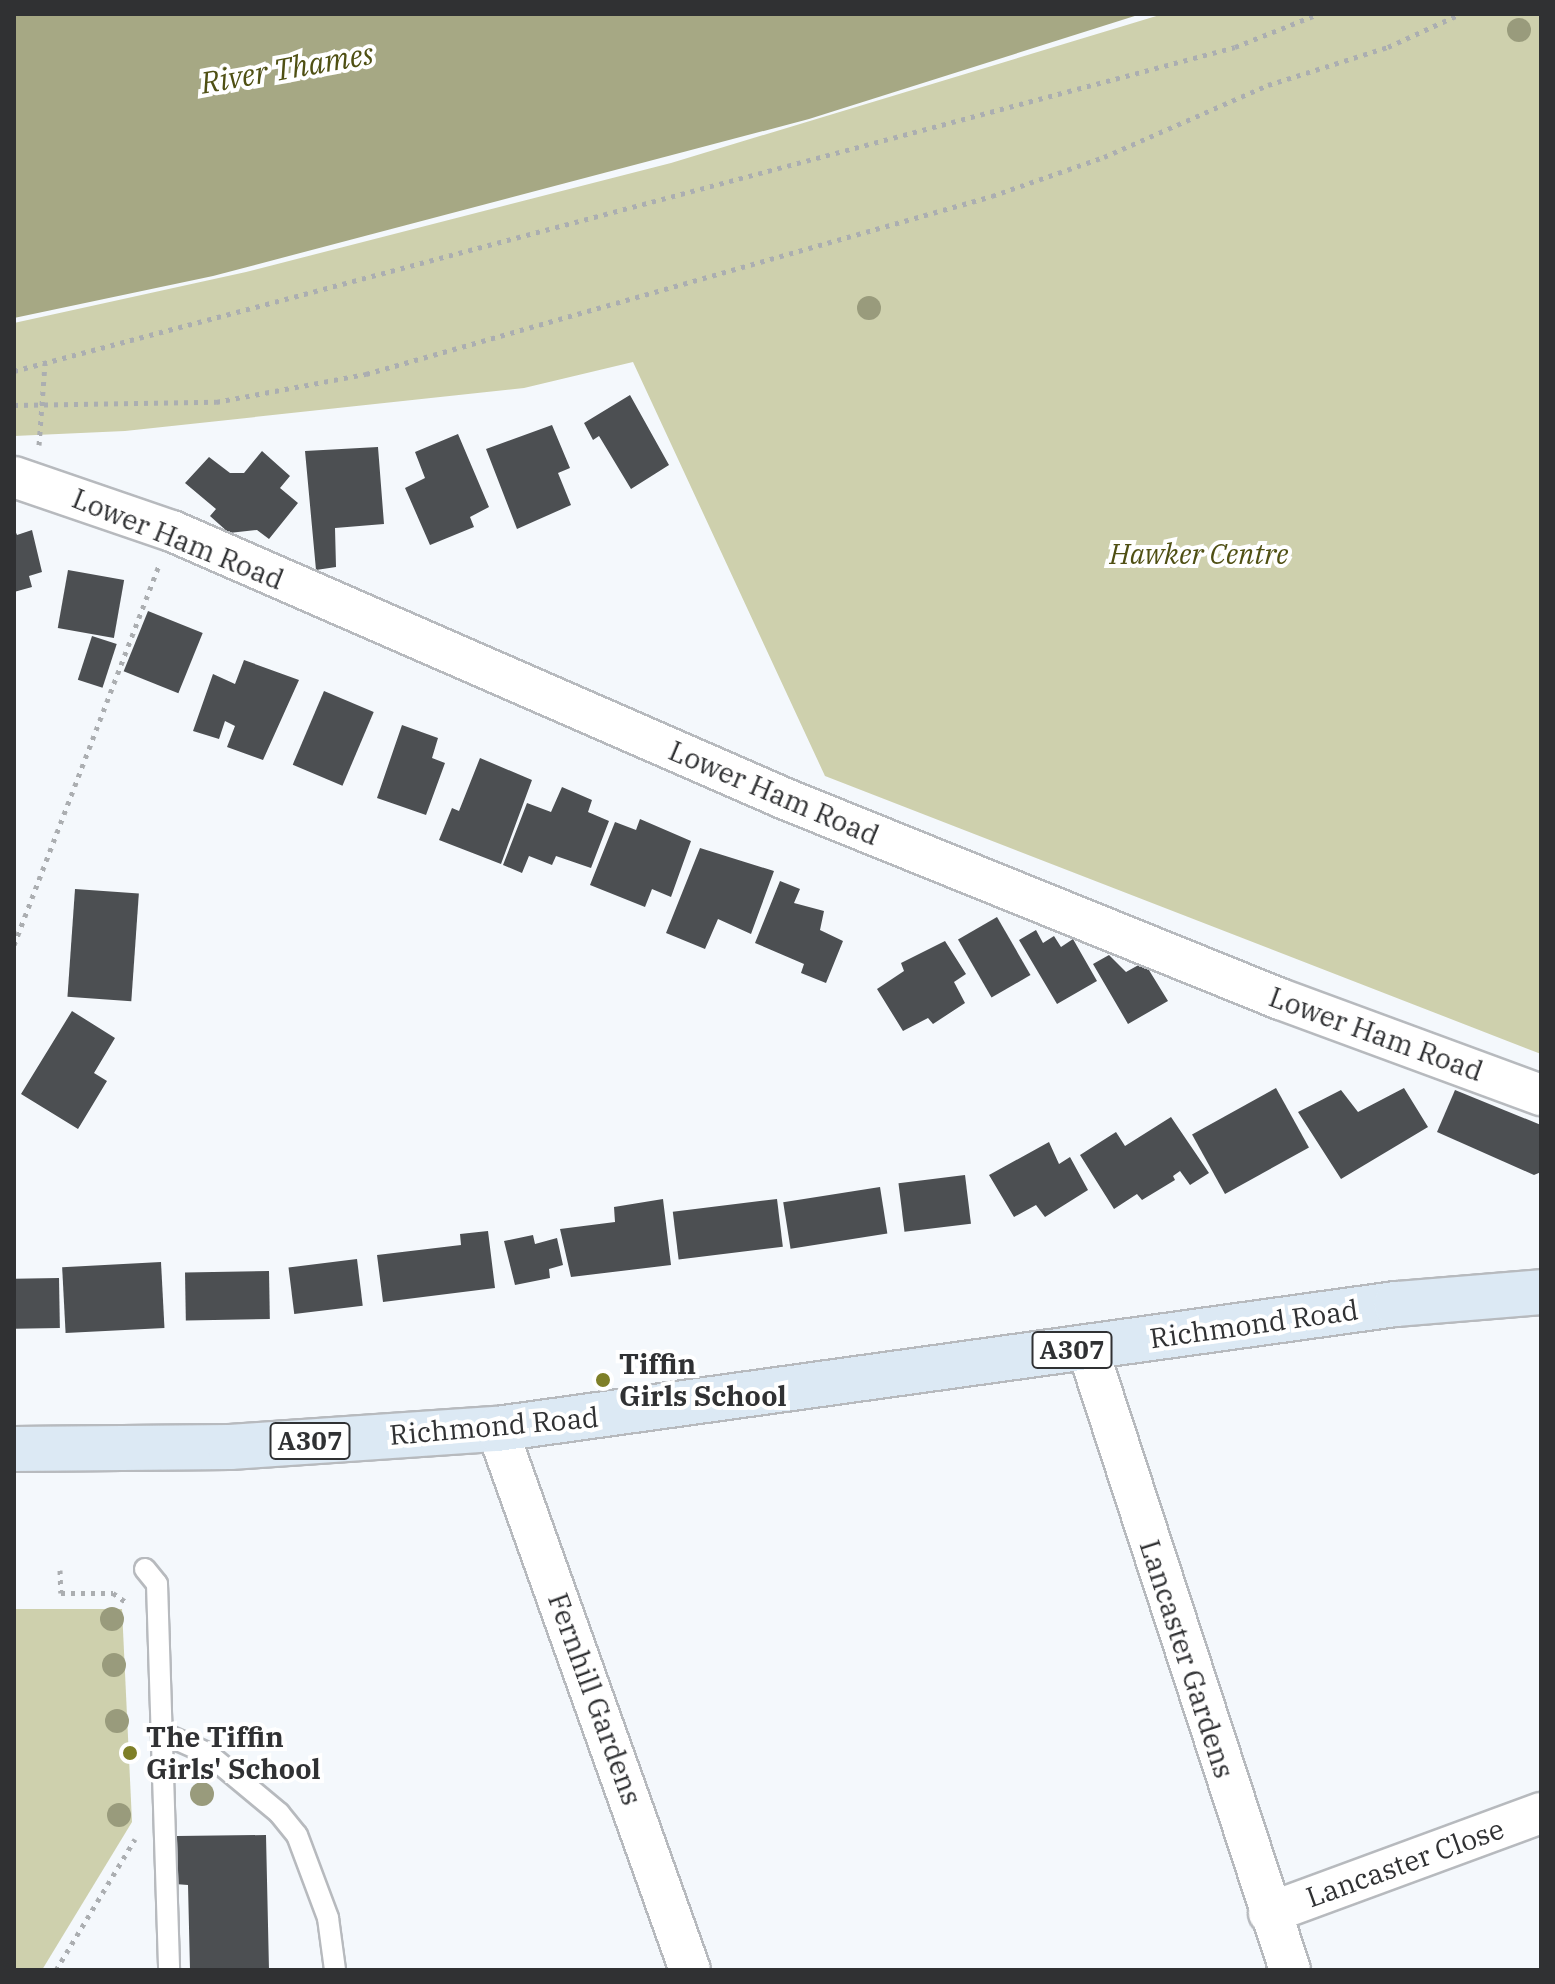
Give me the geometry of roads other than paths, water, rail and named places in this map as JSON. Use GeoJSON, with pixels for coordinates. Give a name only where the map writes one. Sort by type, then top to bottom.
{"type":"FeatureCollection","features":[{"type":"Feature","properties":{"kind":"main road","name":"Richmond Road"},"geometry":{"type":"LineString","coordinates":[[14,1449],[230,1447],[497,1429],[1396,1304],[1541,1292]]}},
{"type":"Feature","properties":{"kind":"street","name":"Lower Ham Road"},"geometry":{"type":"LineString","coordinates":[[24,479],[172,531],[783,798],[1280,999],[1541,1095]]}},
{"type":"Feature","properties":{"kind":"street","name":"Lancaster Gardens"},"geometry":{"type":"LineString","coordinates":[[1087,1347],[1290,1970]]}},
{"type":"Feature","properties":{"kind":"street","name":"Fernhill Gardens"},"geometry":{"type":"LineString","coordinates":[[497,1429],[690,1970]]}},
{"type":"Feature","properties":{"kind":"street","name":"Lancaster Close"},"geometry":{"type":"LineString","coordinates":[[1269,1913],[1541,1813]]}},
{"type":"Feature","properties":{"kind":"lane"},"geometry":{"type":"LineString","coordinates":[[145,1569],[157,1584],[169,1970]]}},
{"type":"Feature","properties":{"kind":"lane"},"geometry":{"type":"LineString","coordinates":[[162,1733],[207,1753],[279,1813],[297,1835],[328,1918],[335,1970]]}},
{"type":"Feature","properties":{"kind":"water","name":"River Thames"},"geometry":{"type":"Polygon","coordinates":[[[14,14],[1141,14],[809,119],[213,276],[14,318],[14,14]]]}},
{"type":"Feature","properties":{"kind":"place","name":"Tiffin Girls School"},"geometry":{"type":"Point","coordinates":[603,1380]}},
{"type":"Feature","properties":{"kind":"place","name":"The Tiffin Girls' School"},"geometry":{"type":"Point","coordinates":[130,1753]}},
{"type":"Feature","properties":{"kind":"park label","name":"Hawker Centre"},"geometry":{"type":"Point","coordinates":[1199,554]}}]}
